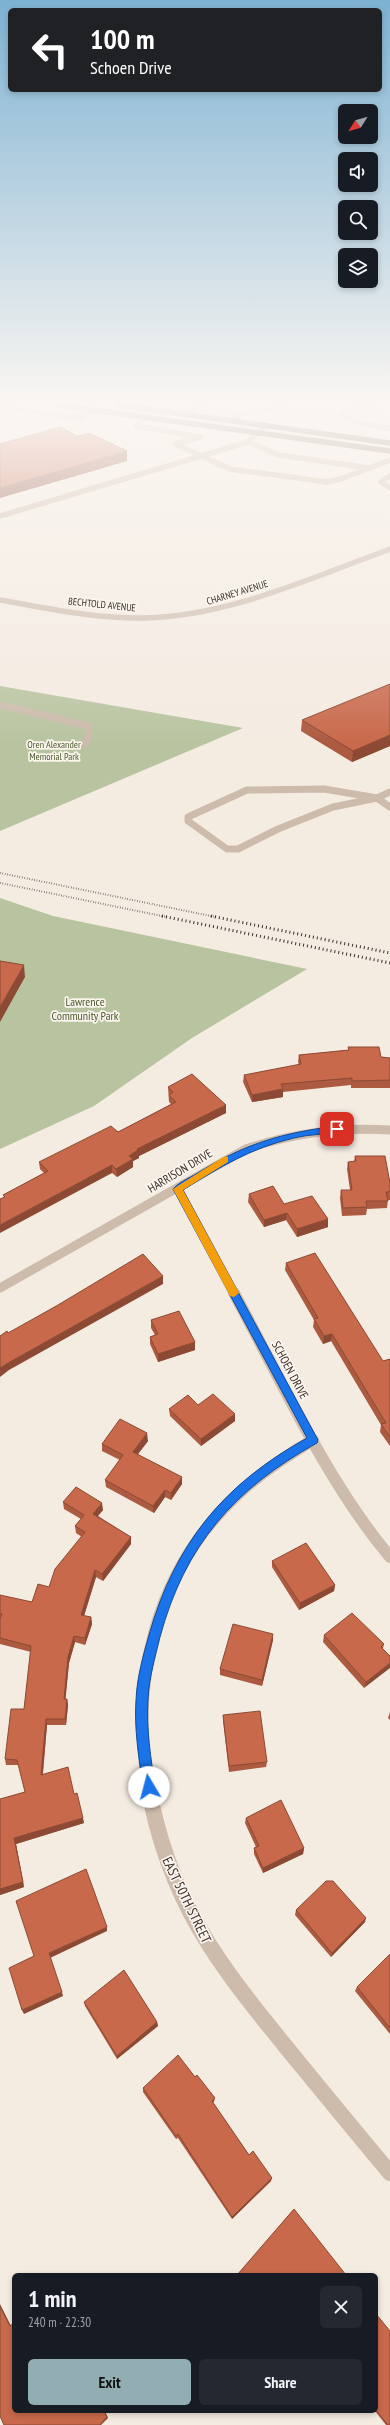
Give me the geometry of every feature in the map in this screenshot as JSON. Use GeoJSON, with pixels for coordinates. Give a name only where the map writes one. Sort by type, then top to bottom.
{"type":"FeatureCollection","features":[{"type":"Feature","properties":{"kind":"street","name":"CHARNEY AVENUE"},"geometry":{"type":"LineString","coordinates":[[202,612],[238,603],[390,549]]}},
{"type":"Feature","properties":{"kind":"street","name":"BECHTOLD AVENUE"},"geometry":{"type":"LineString","coordinates":[[0,600],[83,614],[117,618],[158,617],[202,612]]}},
{"type":"Feature","properties":{"kind":"street"},"geometry":{"type":"LineString","coordinates":[[0,705],[88,726],[89,733],[85,744]]}},
{"type":"Feature","properties":{"kind":"street"},"geometry":{"type":"LineString","coordinates":[[390,792],[377,798],[333,807],[278,830],[238,849],[227,849],[188,822],[188,817],[208,806],[247,790],[324,789],[377,798],[390,807]]}},
{"type":"Feature","properties":{"kind":"street","name":"HARRISON DRIVE"},"geometry":{"type":"LineString","coordinates":[[0,1288],[178,1189],[228,1158],[275,1139],[337,1129],[390,1130]]}},
{"type":"Feature","properties":{"kind":"street","name":"SCHOEN DRIVE"},"geometry":{"type":"LineString","coordinates":[[178,1189],[333,1476],[374,1538],[390,1557]]}},
{"type":"Feature","properties":{"kind":"street","name":"EAST 50TH STREET"},"geometry":{"type":"LineString","coordinates":[[313,1440],[277,1461],[254,1478],[227,1503],[201,1535],[180,1567],[163,1607],[148,1659],[142,1700],[142,1743],[151,1802],[163,1851],[199,1930],[240,1992],[390,2173]]}},
{"type":"Feature","properties":{"kind":"green space","name":"Oren Alexander Memorial Park"},"geometry":{"type":"Polygon","coordinates":[[[0,686],[243,728],[0,831],[0,686]]]}},
{"type":"Feature","properties":{"kind":"green space","name":"Lawrence Community Park"},"geometry":{"type":"Polygon","coordinates":[[[0,898],[53,916],[307,969],[192,1038],[94,1106],[0,1149],[0,898]]]}},
{"type":"Feature","properties":{"kind":"building"},"geometry":{"type":"Polygon","coordinates":[[[390,684],[390,735],[353,751],[302,720],[390,684]]]}},
{"type":"Feature","properties":{"kind":"building"},"geometry":{"type":"Polygon","coordinates":[[[0,961],[24,965],[0,1007],[0,961]]]}},
{"type":"Feature","properties":{"kind":"building"},"geometry":{"type":"Polygon","coordinates":[[[348,1047],[379,1047],[381,1057],[390,1058],[390,1080],[352,1081],[352,1078],[281,1084],[283,1089],[252,1095],[244,1075],[301,1064],[299,1055],[349,1050],[348,1047]]]}},
{"type":"Feature","properties":{"kind":"building"},"geometry":{"type":"Polygon","coordinates":[[[192,1074],[226,1105],[137,1149],[138,1150],[129,1156],[133,1159],[116,1169],[112,1165],[0,1225],[0,1199],[5,1197],[3,1195],[48,1171],[39,1162],[111,1126],[118,1132],[176,1102],[169,1095],[173,1092],[168,1087],[192,1074]]]}},
{"type":"Feature","properties":{"kind":"building"},"geometry":{"type":"Polygon","coordinates":[[[355,1156],[385,1156],[390,1183],[390,1192],[386,1192],[388,1201],[366,1201],[367,1207],[343,1208],[341,1190],[352,1190],[348,1162],[356,1161],[355,1156]]]}},
{"type":"Feature","properties":{"kind":"building"},"geometry":{"type":"Polygon","coordinates":[[[273,1186],[284,1204],[312,1196],[328,1219],[297,1229],[287,1213],[264,1220],[249,1194],[273,1186]]]}},
{"type":"Feature","properties":{"kind":"building"},"geometry":{"type":"Polygon","coordinates":[[[315,1253],[383,1361],[390,1359],[390,1437],[381,1424],[386,1423],[332,1334],[324,1336],[314,1319],[318,1318],[286,1263],[315,1253]]]}},
{"type":"Feature","properties":{"kind":"building"},"geometry":{"type":"Polygon","coordinates":[[[143,1254],[163,1276],[0,1368],[0,1336],[58,1305],[143,1254]]]}},
{"type":"Feature","properties":{"kind":"building"},"geometry":{"type":"Polygon","coordinates":[[[179,1311],[195,1342],[158,1354],[150,1337],[158,1334],[151,1320],[179,1311]]]}},
{"type":"Feature","properties":{"kind":"building"},"geometry":{"type":"Polygon","coordinates":[[[213,1394],[235,1414],[201,1439],[169,1409],[188,1395],[198,1405],[213,1394]]]}},
{"type":"Feature","properties":{"kind":"building"},"geometry":{"type":"Polygon","coordinates":[[[120,1419],[147,1433],[133,1452],[182,1477],[171,1493],[165,1490],[153,1506],[105,1480],[123,1455],[102,1444],[120,1419]]]}},
{"type":"Feature","properties":{"kind":"building"},"geometry":{"type":"Polygon","coordinates":[[[76,1487],[102,1503],[93,1514],[131,1537],[102,1574],[95,1570],[81,1615],[91,1617],[85,1638],[74,1636],[68,1657],[64,1699],[67,1699],[65,1719],[46,1719],[41,1775],[68,1767],[74,1794],[77,1793],[83,1818],[14,1838],[23,1882],[0,1889],[0,1799],[25,1792],[17,1760],[5,1759],[11,1709],[24,1709],[31,1646],[0,1638],[0,1619],[2,1614],[0,1614],[0,1595],[32,1602],[38,1584],[49,1587],[55,1569],[85,1532],[75,1526],[84,1515],[63,1502],[76,1487]]]}},
{"type":"Feature","properties":{"kind":"building"},"geometry":{"type":"Polygon","coordinates":[[[306,1543],[335,1585],[300,1603],[272,1561],[306,1543]]]}},
{"type":"Feature","properties":{"kind":"building"},"geometry":{"type":"Polygon","coordinates":[[[352,1613],[384,1644],[381,1647],[390,1656],[390,1663],[366,1682],[324,1635],[352,1613]]]}},
{"type":"Feature","properties":{"kind":"building"},"geometry":{"type":"Polygon","coordinates":[[[233,1624],[273,1634],[262,1680],[220,1669],[233,1624]]]}},
{"type":"Feature","properties":{"kind":"building"},"geometry":{"type":"Polygon","coordinates":[[[260,1711],[267,1762],[229,1766],[223,1715],[260,1711]]]}},
{"type":"Feature","properties":{"kind":"building"},"geometry":{"type":"Polygon","coordinates":[[[281,1800],[304,1848],[263,1868],[254,1848],[259,1846],[246,1818],[281,1800]]]}},
{"type":"Feature","properties":{"kind":"building"},"geometry":{"type":"Polygon","coordinates":[[[86,1869],[107,1927],[49,1953],[62,1992],[22,2010],[9,1968],[34,1956],[16,1901],[86,1869]]]}},
{"type":"Feature","properties":{"kind":"building"},"geometry":{"type":"Polygon","coordinates":[[[326,1881],[333,1881],[366,1918],[332,1953],[296,1910],[326,1881]]]}},
{"type":"Feature","properties":{"kind":"building"},"geometry":{"type":"Polygon","coordinates":[[[390,1954],[390,2028],[357,1987],[390,1954]]]}},
{"type":"Feature","properties":{"kind":"building"},"geometry":{"type":"Polygon","coordinates":[[[124,1970],[157,2022],[117,2056],[84,2002],[124,1970]]]}},
{"type":"Feature","properties":{"kind":"building"},"geometry":{"type":"Polygon","coordinates":[[[178,2055],[195,2077],[197,2075],[215,2098],[212,2101],[249,2155],[253,2151],[272,2178],[232,2217],[178,2134],[176,2136],[143,2088],[178,2055]]]}},
{"type":"Feature","properties":{"kind":"building"},"geometry":{"type":"Polygon","coordinates":[[[294,2209],[344,2273],[239,2273],[294,2209]]]}},
{"type":"Feature","properties":{"kind":"building"},"geometry":{"type":"Polygon","coordinates":[[[0,2307],[10,2326],[12,2324],[12,2413],[105,2413],[107,2417],[100,2425],[4,2425],[0,2416],[0,2307]]]}},
{"type":"Feature","properties":{"kind":"building"},"geometry":{"type":"Polygon","coordinates":[[[378,2316],[390,2331],[390,2425],[388,2425],[378,2412],[378,2316]]]}},
{"type":"Feature","properties":{"kind":"railway"},"geometry":{"type":"LineString","coordinates":[[0,873],[216,917]]}},
{"type":"Feature","properties":{"kind":"railway"},"geometry":{"type":"LineString","coordinates":[[0,883],[167,917]]}},
{"type":"Feature","properties":{"kind":"railway"},"geometry":{"type":"LineString","coordinates":[[162,916],[390,963]]}},
{"type":"Feature","properties":{"kind":"railway"},"geometry":{"type":"LineString","coordinates":[[211,916],[390,953]]}},
{"type":"Feature","properties":{"kind":"slow traffic"},"geometry":{"type":"LineString","coordinates":[[225,1159],[178,1189],[234,1293]]}},
{"type":"Feature","properties":{"kind":"route"},"geometry":{"type":"LineString","coordinates":[[149,1787],[142,1743],[142,1700],[145,1673],[150,1646],[177,1572],[204,1530],[227,1503],[254,1478],[282,1457],[313,1440],[178,1189],[188,1184],[211,1167],[237,1153],[266,1142],[295,1134],[337,1129]]}}]}
